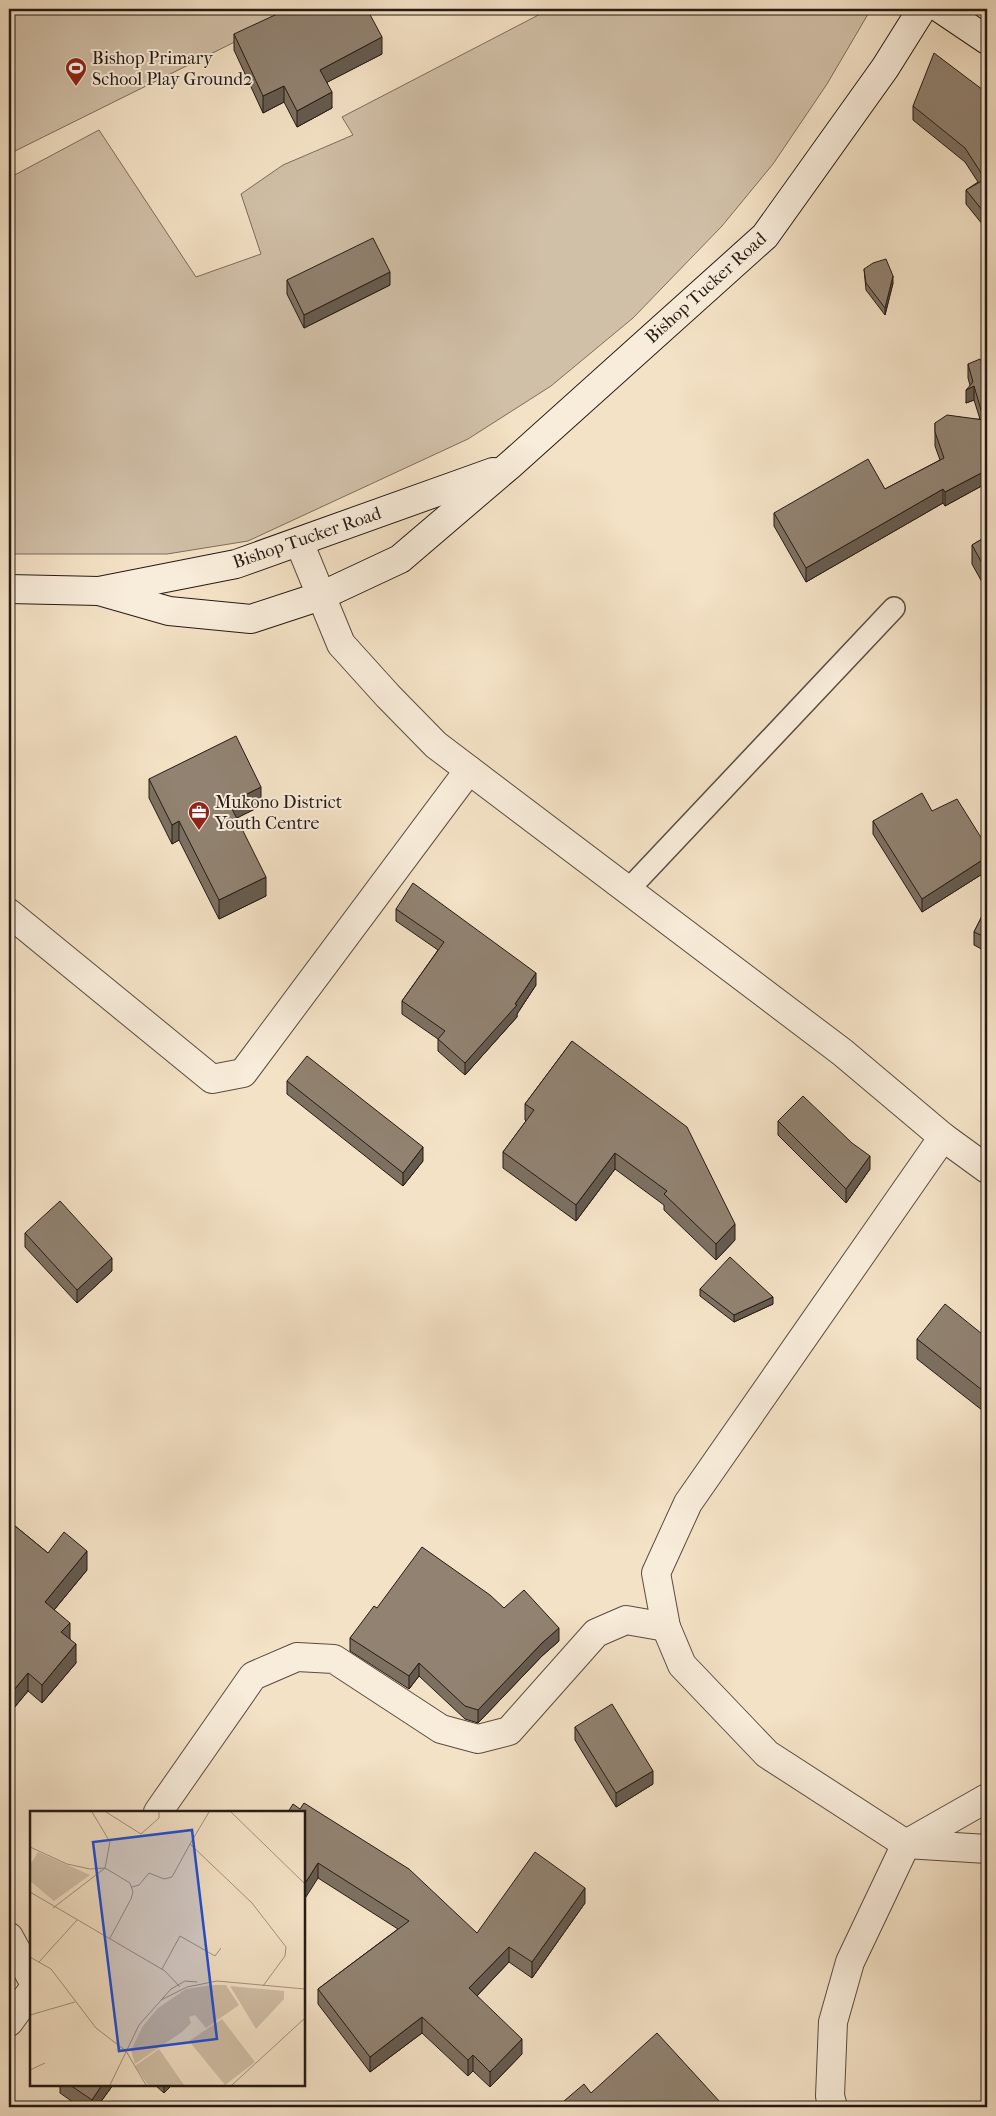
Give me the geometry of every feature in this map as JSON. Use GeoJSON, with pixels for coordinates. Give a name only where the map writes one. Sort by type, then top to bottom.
{"type":"FeatureCollection","features":[{"type":"Feature","properties":{"kind":"street","name":"Bishop Tucker Road"},"geometry":{"type":"LineString","coordinates":[[99,590],[169,611],[251,619],[321,596],[400,559],[510,465],[765,236],[885,68],[922,9]]}},
{"type":"Feature","properties":{"kind":"street"},"geometry":{"type":"LineString","coordinates":[[941,9],[987,40]]}},
{"type":"Feature","properties":{"kind":"street","name":"Bishop Tucker Road"},"geometry":{"type":"LineString","coordinates":[[9,588],[99,590],[236,564],[510,465]]}},
{"type":"Feature","properties":{"kind":"street"},"geometry":{"type":"LineString","coordinates":[[299,542],[341,644],[436,745],[842,1052],[943,1137],[987,1169]]}},
{"type":"Feature","properties":{"kind":"street"},"geometry":{"type":"LineString","coordinates":[[9,913],[212,1079],[243,1073],[469,770]]}},
{"type":"Feature","properties":{"kind":"street"},"geometry":{"type":"LineString","coordinates":[[943,1137],[688,1503],[656,1573],[666,1627],[682,1665],[767,1754],[906,1844],[987,1849]]}},
{"type":"Feature","properties":{"kind":"street"},"geometry":{"type":"LineString","coordinates":[[159,1811],[253,1676],[297,1657],[334,1659],[441,1729],[478,1739],[509,1731],[596,1633],[626,1620],[666,1627]]}},
{"type":"Feature","properties":{"kind":"street"},"geometry":{"type":"LineString","coordinates":[[833,2107],[830,2096],[833,2022],[850,1962],[906,1844],[987,1798]]}},
{"type":"Feature","properties":{"kind":"street"},"geometry":{"type":"LineString","coordinates":[[9,1937],[30,1975]]}},
{"type":"Feature","properties":{"kind":"street"},"geometry":{"type":"LineString","coordinates":[[9,2022],[30,1993]]}},
{"type":"Feature","properties":{"kind":"lane"},"geometry":{"type":"LineString","coordinates":[[628,890],[894,608]]}},
{"type":"Feature","properties":{"kind":"shaded area","name":"Bishop Primary School Play Ground2"},"geometry":{"type":"Polygon","coordinates":[[[9,9],[273,9],[279,20],[9,154],[9,9]]]}},
{"type":"Feature","properties":{"kind":"shaded area"},"geometry":{"type":"Polygon","coordinates":[[[550,9],[871,9],[827,84],[773,164],[722,226],[633,318],[551,386],[468,439],[248,541],[167,554],[9,554],[9,178],[99,130],[196,277],[261,254],[241,194],[283,165],[353,135],[342,117],[550,9]]]}},
{"type":"Feature","properties":{"kind":"building"},"geometry":{"type":"Polygon","coordinates":[[[288,9],[367,9],[382,37],[320,70],[332,92],[297,111],[284,86],[263,96],[234,34],[288,9]]]}},
{"type":"Feature","properties":{"kind":"building"},"geometry":{"type":"Polygon","coordinates":[[[934,53],[987,93],[987,216],[966,190],[985,179],[965,148],[913,106],[934,53]]]}},
{"type":"Feature","properties":{"kind":"building"},"geometry":{"type":"Polygon","coordinates":[[[373,238],[390,272],[304,315],[287,280],[373,238]]]}},
{"type":"Feature","properties":{"kind":"building"},"geometry":{"type":"Polygon","coordinates":[[[886,259],[893,276],[885,308],[866,283],[864,269],[873,263],[886,259]]]}},
{"type":"Feature","properties":{"kind":"building"},"geometry":{"type":"Polygon","coordinates":[[[980,359],[985,368],[987,366],[987,470],[945,492],[943,489],[806,568],[774,513],[868,459],[885,489],[944,458],[935,432],[935,423],[947,415],[984,420],[974,386],[966,390],[973,382],[968,364],[980,359]]]}},
{"type":"Feature","properties":{"kind":"building"},"geometry":{"type":"Polygon","coordinates":[[[987,536],[987,572],[972,545],[987,536]]]}},
{"type":"Feature","properties":{"kind":"building","name":"Mukono District Youth Centre"},"geometry":{"type":"Polygon","coordinates":[[[236,736],[261,787],[229,803],[266,877],[219,900],[179,821],[172,825],[149,779],[236,736]]]}},
{"type":"Feature","properties":{"kind":"building"},"geometry":{"type":"Polygon","coordinates":[[[922,793],[932,811],[957,799],[987,847],[987,857],[922,899],[873,821],[922,793]]]}},
{"type":"Feature","properties":{"kind":"building"},"geometry":{"type":"Polygon","coordinates":[[[413,883],[536,973],[515,1004],[517,1005],[465,1063],[438,1039],[445,1031],[402,1001],[444,942],[396,909],[413,883]]]}},
{"type":"Feature","properties":{"kind":"building"},"geometry":{"type":"Polygon","coordinates":[[[987,906],[987,938],[974,932],[987,906]]]}},
{"type":"Feature","properties":{"kind":"building"},"geometry":{"type":"Polygon","coordinates":[[[572,1041],[687,1127],[735,1224],[716,1244],[664,1194],[667,1191],[615,1153],[576,1205],[503,1152],[534,1110],[525,1104],[572,1041]]]}},
{"type":"Feature","properties":{"kind":"building"},"geometry":{"type":"Polygon","coordinates":[[[307,1056],[423,1147],[403,1173],[287,1081],[307,1056]]]}},
{"type":"Feature","properties":{"kind":"building"},"geometry":{"type":"Polygon","coordinates":[[[803,1096],[852,1143],[870,1156],[846,1189],[778,1121],[803,1096]]]}},
{"type":"Feature","properties":{"kind":"building"},"geometry":{"type":"Polygon","coordinates":[[[60,1201],[112,1258],[77,1290],[25,1233],[60,1201]]]}},
{"type":"Feature","properties":{"kind":"building"},"geometry":{"type":"Polygon","coordinates":[[[730,1257],[773,1297],[734,1315],[700,1289],[730,1257]]]}},
{"type":"Feature","properties":{"kind":"building"},"geometry":{"type":"Polygon","coordinates":[[[945,1304],[987,1338],[987,1394],[917,1339],[945,1304]]]}},
{"type":"Feature","properties":{"kind":"building"},"geometry":{"type":"Polygon","coordinates":[[[9,1521],[48,1553],[64,1532],[87,1551],[45,1602],[70,1623],[61,1632],[76,1644],[42,1685],[28,1673],[9,1696],[9,1521]]]}},
{"type":"Feature","properties":{"kind":"building"},"geometry":{"type":"Polygon","coordinates":[[[422,1547],[490,1595],[504,1608],[524,1590],[559,1628],[542,1643],[478,1710],[465,1706],[419,1663],[409,1676],[350,1638],[374,1606],[377,1608],[422,1547]]]}},
{"type":"Feature","properties":{"kind":"building"},"geometry":{"type":"Polygon","coordinates":[[[612,1704],[653,1771],[616,1793],[575,1727],[612,1704]]]}},
{"type":"Feature","properties":{"kind":"building"},"geometry":{"type":"Polygon","coordinates":[[[304,1803],[409,1869],[477,1933],[535,1852],[585,1888],[532,1962],[509,1947],[469,1988],[522,2039],[490,2072],[473,2055],[468,2060],[422,2017],[370,2057],[318,1989],[409,1921],[318,1863],[305,1883],[305,1811],[289,1811],[293,1804],[300,1809],[304,1803]]]}},
{"type":"Feature","properties":{"kind":"building"},"geometry":{"type":"Polygon","coordinates":[[[657,2033],[721,2103],[719,2105],[721,2107],[557,2107],[584,2084],[591,2093],[657,2033]]]}},
{"type":"Feature","properties":{"kind":"building"},"geometry":{"type":"Polygon","coordinates":[[[71,2086],[101,2086],[92,2100],[71,2086]]]}},
{"type":"Feature","properties":{"kind":"place","name":"Bishop Primary School Play Ground2"},"geometry":{"type":"Point","coordinates":[76,87]}},
{"type":"Feature","properties":{"kind":"place","name":"Mukono District Youth Centre"},"geometry":{"type":"Point","coordinates":[199,831]}}]}
